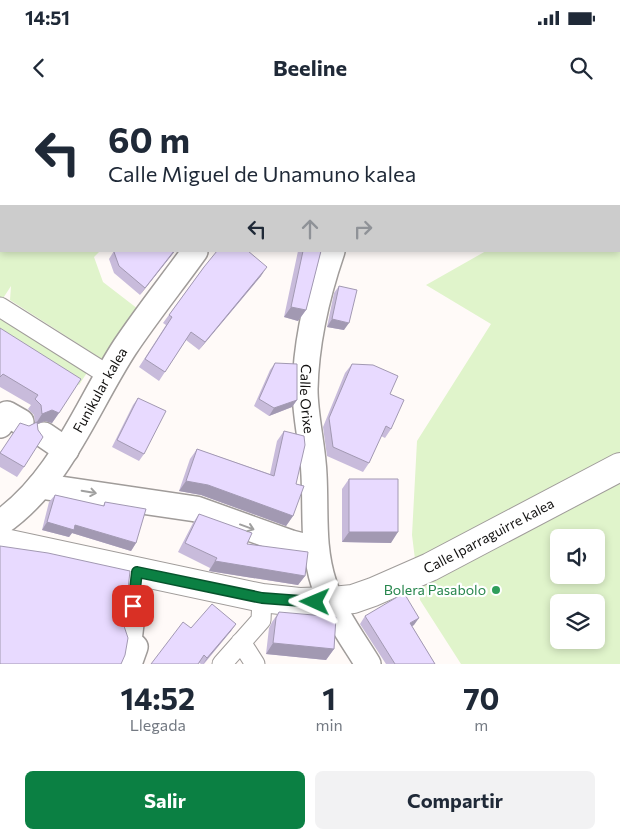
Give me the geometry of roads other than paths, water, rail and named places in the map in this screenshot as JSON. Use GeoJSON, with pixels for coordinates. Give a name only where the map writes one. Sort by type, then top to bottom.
{"type":"FeatureCollection","features":[{"type":"Feature","properties":{"kind":"street","name":"Funikular kalea"},"geometry":{"type":"LineString","coordinates":[[0,523],[40,486],[66,450],[126,347],[194,252]]}},
{"type":"Feature","properties":{"kind":"street","name":"Calle Orixe"},"geometry":{"type":"LineString","coordinates":[[332,252],[324,274],[308,349],[305,390],[313,464],[315,549],[340,622],[364,662]]}},
{"type":"Feature","properties":{"kind":"street"},"geometry":{"type":"LineString","coordinates":[[0,307],[108,375]]}},
{"type":"Feature","properties":{"kind":"street"},"geometry":{"type":"LineString","coordinates":[[44,435],[66,450]]}},
{"type":"Feature","properties":{"kind":"street","name":"Calle Iparraguirre kalea"},"geometry":{"type":"LineString","coordinates":[[0,542],[262,598],[299,602],[352,599],[430,568],[620,467]]}},
{"type":"Feature","properties":{"kind":"street"},"geometry":{"type":"LineString","coordinates":[[40,486],[196,509],[291,543],[315,549]]}},
{"type":"Feature","properties":{"kind":"street"},"geometry":{"type":"LineString","coordinates":[[129,664],[135,647],[130,641],[137,572]]}},
{"type":"Feature","properties":{"kind":"street"},"geometry":{"type":"LineString","coordinates":[[222,664],[261,620],[262,598]]}},
{"type":"Feature","properties":{"kind":"street"},"geometry":{"type":"LineString","coordinates":[[241,642],[256,664]]}},
{"type":"Feature","properties":{"kind":"place","name":"Bolera Pasabolo"},"geometry":{"type":"Point","coordinates":[496,590]}}]}
